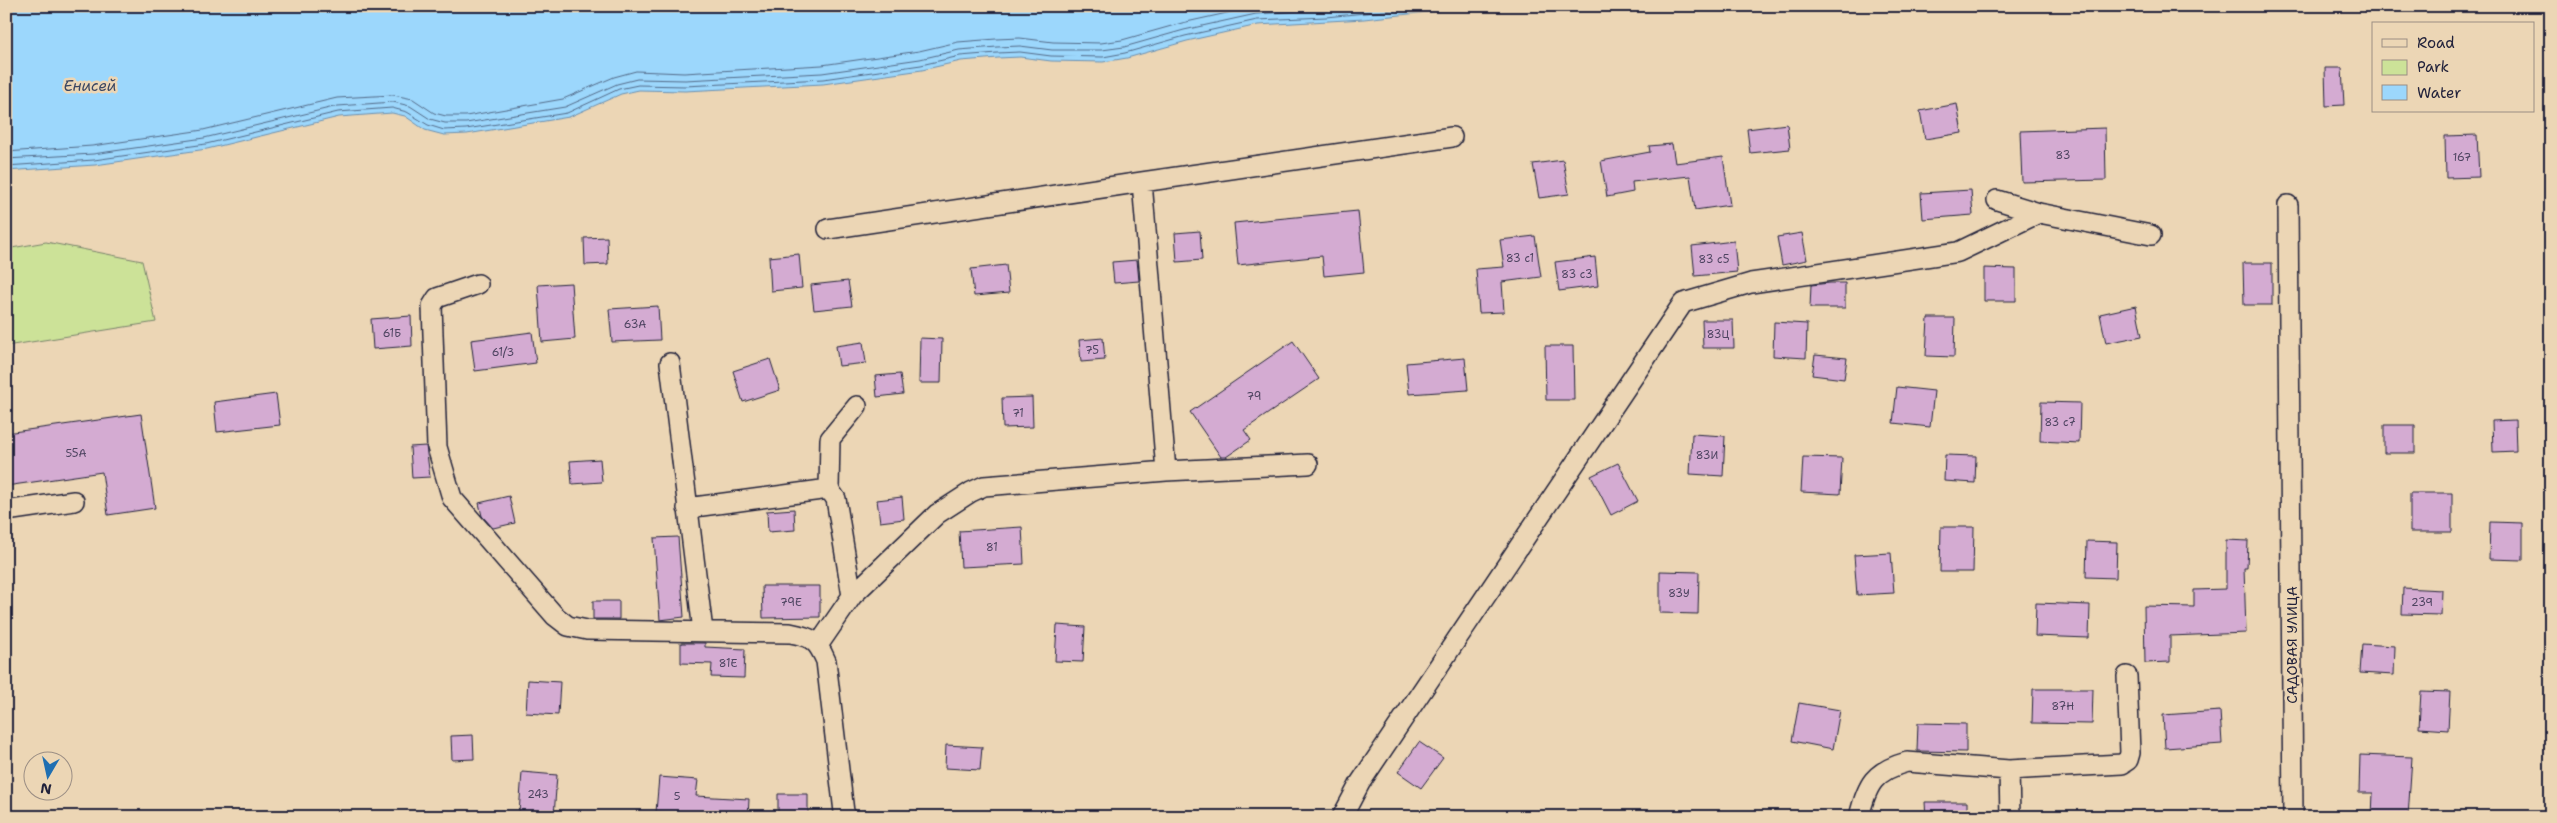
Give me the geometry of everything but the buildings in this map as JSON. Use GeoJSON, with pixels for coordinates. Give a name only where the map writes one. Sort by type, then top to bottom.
{"type":"FeatureCollection","features":[{"type":"Feature","properties":{"kind":"street"},"geometry":{"type":"LineString","coordinates":[[828,229],[1452,137]]}},
{"type":"Feature","properties":{"kind":"street"},"geometry":{"type":"LineString","coordinates":[[1142,182],[1166,471]]}},
{"type":"Feature","properties":{"kind":"street"},"geometry":{"type":"LineString","coordinates":[[1998,200],[2039,212],[2151,235]]}},
{"type":"Feature","properties":{"kind":"street","name":"САДОВАЯ УЛИЦА"},"geometry":{"type":"LineString","coordinates":[[2288,205],[2293,817]]}},
{"type":"Feature","properties":{"kind":"street"},"geometry":{"type":"LineString","coordinates":[[1342,817],[1371,767],[1683,303],[1751,283],[1958,252],[2039,212]]}},
{"type":"Feature","properties":{"kind":"street"},"geometry":{"type":"LineString","coordinates":[[478,284],[437,298],[432,306],[437,447],[452,498],[555,616],[568,626],[586,630],[790,633],[805,636],[819,644],[826,661],[844,812],[847,817]]}},
{"type":"Feature","properties":{"kind":"street"},"geometry":{"type":"LineString","coordinates":[[670,363],[703,632]]}},
{"type":"Feature","properties":{"kind":"street"},"geometry":{"type":"LineString","coordinates":[[852,596],[836,499],[829,489],[830,439],[857,406]]}},
{"type":"Feature","properties":{"kind":"street"},"geometry":{"type":"LineString","coordinates":[[819,644],[852,596],[937,514],[984,486],[1166,471],[1308,464]]}},
{"type":"Feature","properties":{"kind":"street"},"geometry":{"type":"LineString","coordinates":[[687,508],[829,489]]}},
{"type":"Feature","properties":{"kind":"street"},"geometry":{"type":"LineString","coordinates":[[6,511],[74,501]]}},
{"type":"Feature","properties":{"kind":"street"},"geometry":{"type":"LineString","coordinates":[[1859,817],[1864,797],[1874,778],[1891,766],[1907,762],[2009,770],[2122,764],[2128,760],[2130,752],[2126,676]]}},
{"type":"Feature","properties":{"kind":"street"},"geometry":{"type":"LineString","coordinates":[[2009,770],[2010,817]]}},
{"type":"Feature","properties":{"kind":"green space"},"geometry":{"type":"Polygon","coordinates":[[[46,242],[142,261],[156,322],[6,346],[6,249],[46,242]]]}},
{"type":"Feature","properties":{"kind":"water","name":"Енисей"},"geometry":{"type":"Polygon","coordinates":[[[6,6],[1482,6],[1364,19],[1258,25],[1187,41],[1127,58],[1103,62],[1051,61],[1020,57],[998,58],[961,61],[922,70],[823,84],[685,91],[639,90],[621,94],[569,117],[467,134],[444,135],[425,130],[405,116],[392,113],[339,117],[207,149],[95,165],[6,171],[6,6]]]}}]}
